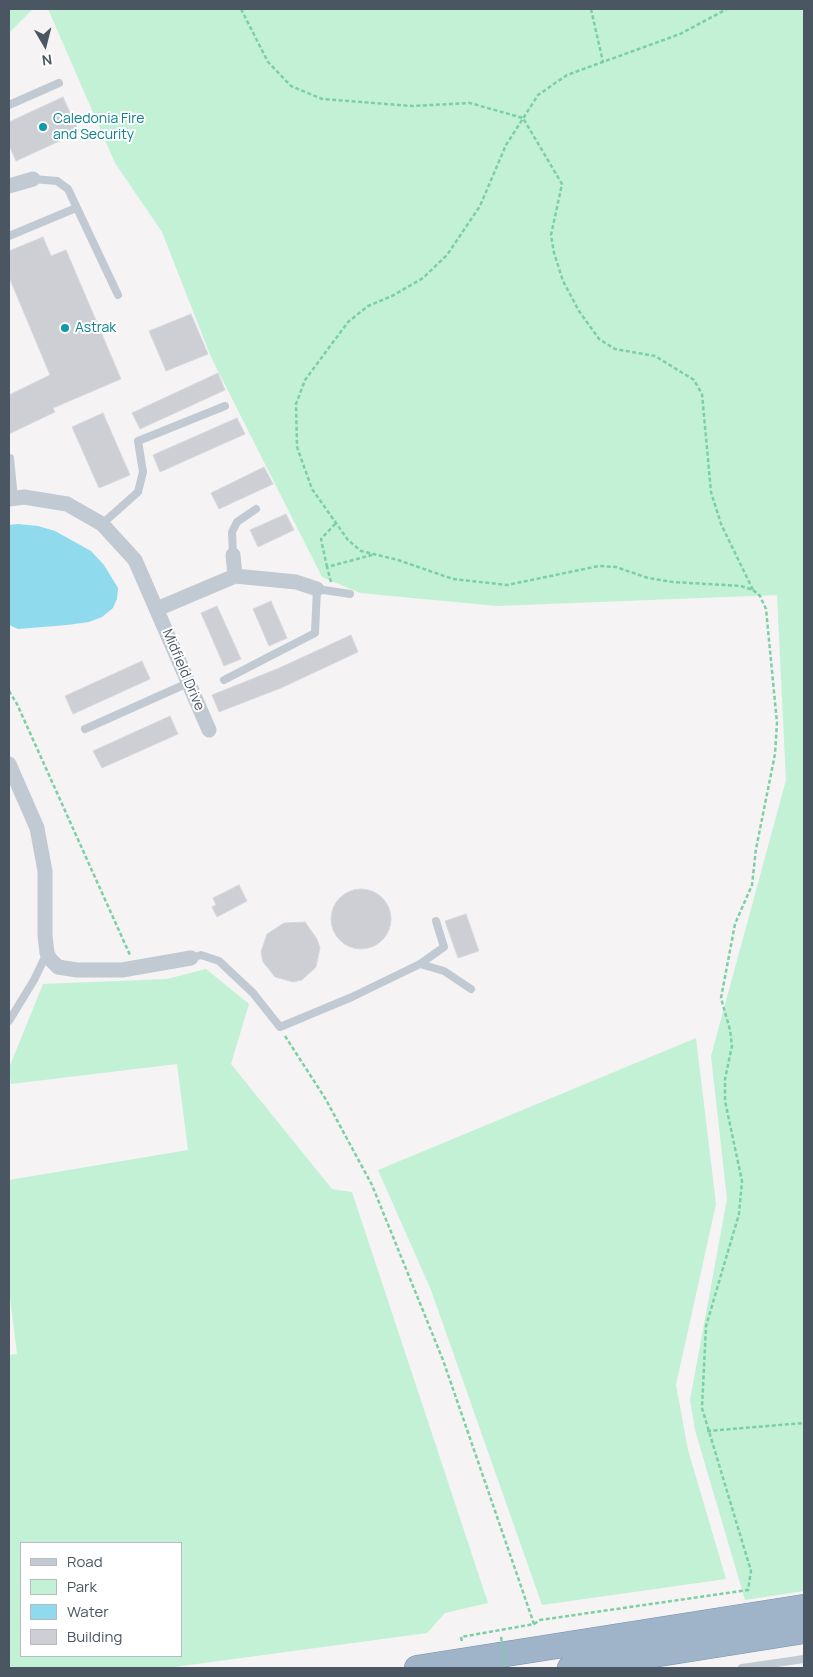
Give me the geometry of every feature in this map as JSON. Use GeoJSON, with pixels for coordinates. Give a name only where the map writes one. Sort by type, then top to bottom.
{"type":"FeatureCollection","features":[{"type":"Feature","properties":{"kind":"highway"},"geometry":{"type":"LineString","coordinates":[[417,1668],[804,1607]]}},
{"type":"Feature","properties":{"kind":"highway"},"geometry":{"type":"LineString","coordinates":[[570,1668],[804,1631]]}},
{"type":"Feature","properties":{"kind":"street"},"geometry":{"type":"LineString","coordinates":[[9,186],[33,179]]}},
{"type":"Feature","properties":{"kind":"street","name":"Midfield Drive"},"geometry":{"type":"LineString","coordinates":[[11,499],[24,497],[67,504],[102,524],[135,560],[209,730]]}},
{"type":"Feature","properties":{"kind":"street"},"geometry":{"type":"LineString","coordinates":[[233,555],[235,576]]}},
{"type":"Feature","properties":{"kind":"street"},"geometry":{"type":"LineString","coordinates":[[157,609],[235,576],[296,582],[316,589]]}},
{"type":"Feature","properties":{"kind":"street"},"geometry":{"type":"LineString","coordinates":[[9,764],[37,828],[45,871],[47,953],[58,966],[77,970],[122,970],[191,958]]}},
{"type":"Feature","properties":{"kind":"lane"},"geometry":{"type":"LineString","coordinates":[[9,104],[59,83]]}},
{"type":"Feature","properties":{"kind":"lane"},"geometry":{"type":"LineString","coordinates":[[33,179],[57,181],[68,189],[118,295]]}},
{"type":"Feature","properties":{"kind":"lane"},"geometry":{"type":"LineString","coordinates":[[9,236],[76,208]]}},
{"type":"Feature","properties":{"kind":"lane"},"geometry":{"type":"LineString","coordinates":[[102,524],[138,492],[143,472],[138,441],[225,406]]}},
{"type":"Feature","properties":{"kind":"lane"},"geometry":{"type":"LineString","coordinates":[[10,458],[11,499]]}},
{"type":"Feature","properties":{"kind":"lane"},"geometry":{"type":"LineString","coordinates":[[233,555],[232,532],[237,522],[256,510]]}},
{"type":"Feature","properties":{"kind":"lane"},"geometry":{"type":"LineString","coordinates":[[224,680],[316,633],[316,589],[350,594]]}},
{"type":"Feature","properties":{"kind":"lane"},"geometry":{"type":"LineString","coordinates":[[85,729],[188,683]]}},
{"type":"Feature","properties":{"kind":"lane"},"geometry":{"type":"LineString","coordinates":[[191,958],[201,955],[219,961],[253,993],[280,1027],[352,997],[420,964],[444,947],[436,920]]}},
{"type":"Feature","properties":{"kind":"lane"},"geometry":{"type":"LineString","coordinates":[[9,1021],[34,980],[47,953]]}},
{"type":"Feature","properties":{"kind":"lane"},"geometry":{"type":"LineString","coordinates":[[420,964],[444,971],[471,989]]}},
{"type":"Feature","properties":{"kind":"lane"},"geometry":{"type":"LineString","coordinates":[[742,1668],[804,1659]]}},
{"type":"Feature","properties":{"kind":"path"},"geometry":{"type":"LineString","coordinates":[[241,9],[268,62],[291,86],[322,98],[412,106],[470,103],[523,118],[562,184],[552,235],[554,253],[563,281],[578,311],[599,338],[615,349],[655,356],[694,380],[702,394],[711,492],[721,524],[753,590]]}},
{"type":"Feature","properties":{"kind":"path"},"geometry":{"type":"LineString","coordinates":[[591,9],[603,62]]}},
{"type":"Feature","properties":{"kind":"path"},"geometry":{"type":"LineString","coordinates":[[472,1641],[462,1642],[461,1637],[534,1624],[540,1620],[748,1590],[751,1571],[707,1431],[702,1408],[706,1326],[740,1214],[742,1181],[725,1101],[725,1079],[732,1046],[730,1030],[721,998],[735,924],[752,885],[756,849],[775,754],[776,723],[766,609],[760,596],[753,590],[741,586],[673,582],[648,578],[616,567],[599,566],[507,585],[453,580],[398,560],[361,551],[348,540],[312,489],[297,447],[296,404],[305,380],[348,322],[368,306],[392,296],[423,278],[447,256],[480,206],[506,146],[538,95],[567,75],[680,34],[727,9]]}},
{"type":"Feature","properties":{"kind":"path"},"geometry":{"type":"LineString","coordinates":[[333,591],[321,539],[336,523]]}},
{"type":"Feature","properties":{"kind":"path"},"geometry":{"type":"LineString","coordinates":[[327,567],[373,555]]}},
{"type":"Feature","properties":{"kind":"path"},"geometry":{"type":"LineString","coordinates":[[9,691],[17,704],[136,968]]}},
{"type":"Feature","properties":{"kind":"path"},"geometry":{"type":"LineString","coordinates":[[280,1027],[325,1098],[372,1185],[443,1360],[534,1624]]}},
{"type":"Feature","properties":{"kind":"path"},"geometry":{"type":"LineString","coordinates":[[707,1431],[804,1423]]}},
{"type":"Feature","properties":{"kind":"path"},"geometry":{"type":"LineString","coordinates":[[501,1636],[506,1668]]}},
{"type":"Feature","properties":{"kind":"green space"},"geometry":{"type":"Polygon","coordinates":[[[9,9],[33,9],[9,33],[9,9]]]}},
{"type":"Feature","properties":{"kind":"green space"},"geometry":{"type":"Polygon","coordinates":[[[48,9],[804,9],[804,1591],[745,1600],[695,1430],[690,1400],[727,1199],[711,1056],[786,780],[777,595],[497,606],[360,593],[322,577],[211,357],[162,232],[115,163],[48,9]]]}},
{"type":"Feature","properties":{"kind":"green space"},"geometry":{"type":"Polygon","coordinates":[[[206,969],[249,1004],[231,1064],[332,1189],[352,1192],[488,1603],[445,1613],[427,1633],[167,1668],[9,1668],[9,1355],[17,1354],[9,1289],[9,1180],[188,1150],[177,1064],[11,1084],[9,1068],[43,984],[167,979],[206,969]]]}},
{"type":"Feature","properties":{"kind":"green space"},"geometry":{"type":"Polygon","coordinates":[[[696,1038],[716,1204],[676,1385],[688,1450],[726,1579],[542,1605],[431,1290],[378,1170],[696,1038]]]}},
{"type":"Feature","properties":{"kind":"water"},"geometry":{"type":"Polygon","coordinates":[[[9,525],[38,526],[55,531],[91,551],[104,565],[118,588],[117,599],[113,608],[102,617],[89,622],[18,629],[9,625],[9,525]]]}},
{"type":"Feature","properties":{"kind":"building","name":"Caledonia Fire and Security"},"geometry":{"type":"Polygon","coordinates":[[[63,97],[79,132],[16,161],[9,145],[9,122],[63,97]]]}},
{"type":"Feature","properties":{"kind":"building","name":"Astrak"},"geometry":{"type":"Polygon","coordinates":[[[43,237],[51,256],[66,250],[121,379],[53,408],[55,412],[9,434],[9,395],[50,375],[9,277],[9,251],[43,237]]]}},
{"type":"Feature","properties":{"kind":"building"},"geometry":{"type":"Polygon","coordinates":[[[191,314],[208,354],[166,371],[149,331],[191,314]]]}},
{"type":"Feature","properties":{"kind":"building"},"geometry":{"type":"Polygon","coordinates":[[[218,373],[225,390],[140,429],[132,413],[218,373]]]}},
{"type":"Feature","properties":{"kind":"building"},"geometry":{"type":"Polygon","coordinates":[[[103,413],[130,475],[99,488],[72,427],[103,413]]]}},
{"type":"Feature","properties":{"kind":"building"},"geometry":{"type":"Polygon","coordinates":[[[237,418],[245,434],[160,472],[153,455],[237,418]]]}},
{"type":"Feature","properties":{"kind":"building"},"geometry":{"type":"Polygon","coordinates":[[[264,467],[273,484],[219,509],[211,493],[264,467]]]}},
{"type":"Feature","properties":{"kind":"building"},"geometry":{"type":"Polygon","coordinates":[[[286,514],[294,530],[258,547],[250,530],[286,514]]]}},
{"type":"Feature","properties":{"kind":"building"},"geometry":{"type":"Polygon","coordinates":[[[271,601],[287,638],[269,646],[253,609],[271,601]]]}},
{"type":"Feature","properties":{"kind":"building"},"geometry":{"type":"Polygon","coordinates":[[[217,606],[241,659],[224,666],[201,613],[217,606]]]}},
{"type":"Feature","properties":{"kind":"building"},"geometry":{"type":"Polygon","coordinates":[[[351,635],[358,652],[281,688],[219,712],[212,695],[277,669],[351,635]]]}},
{"type":"Feature","properties":{"kind":"building"},"geometry":{"type":"Polygon","coordinates":[[[142,661],[150,679],[73,714],[65,696],[142,661]]]}},
{"type":"Feature","properties":{"kind":"building"},"geometry":{"type":"Polygon","coordinates":[[[170,716],[178,734],[102,768],[93,751],[170,716]]]}},
{"type":"Feature","properties":{"kind":"building"},"geometry":{"type":"Polygon","coordinates":[[[239,885],[247,901],[217,917],[212,907],[216,905],[213,898],[239,885]]]}},
{"type":"Feature","properties":{"kind":"building"},"geometry":{"type":"Polygon","coordinates":[[[361,889],[378,894],[386,902],[391,919],[386,936],[378,944],[361,949],[344,944],[336,936],[331,919],[336,902],[344,894],[361,889]]]}},
{"type":"Feature","properties":{"kind":"building"},"geometry":{"type":"Polygon","coordinates":[[[466,914],[479,951],[458,958],[445,921],[466,914]]]}},
{"type":"Feature","properties":{"kind":"building"},"geometry":{"type":"Polygon","coordinates":[[[305,922],[317,939],[320,948],[316,967],[302,980],[293,982],[275,977],[263,962],[261,952],[267,934],[284,923],[305,922]]]}},
{"type":"Feature","properties":{"kind":"place","name":"Caledonia Fire and Security"},"geometry":{"type":"Point","coordinates":[43,127]}},
{"type":"Feature","properties":{"kind":"place","name":"Astrak"},"geometry":{"type":"Point","coordinates":[65,328]}}]}
